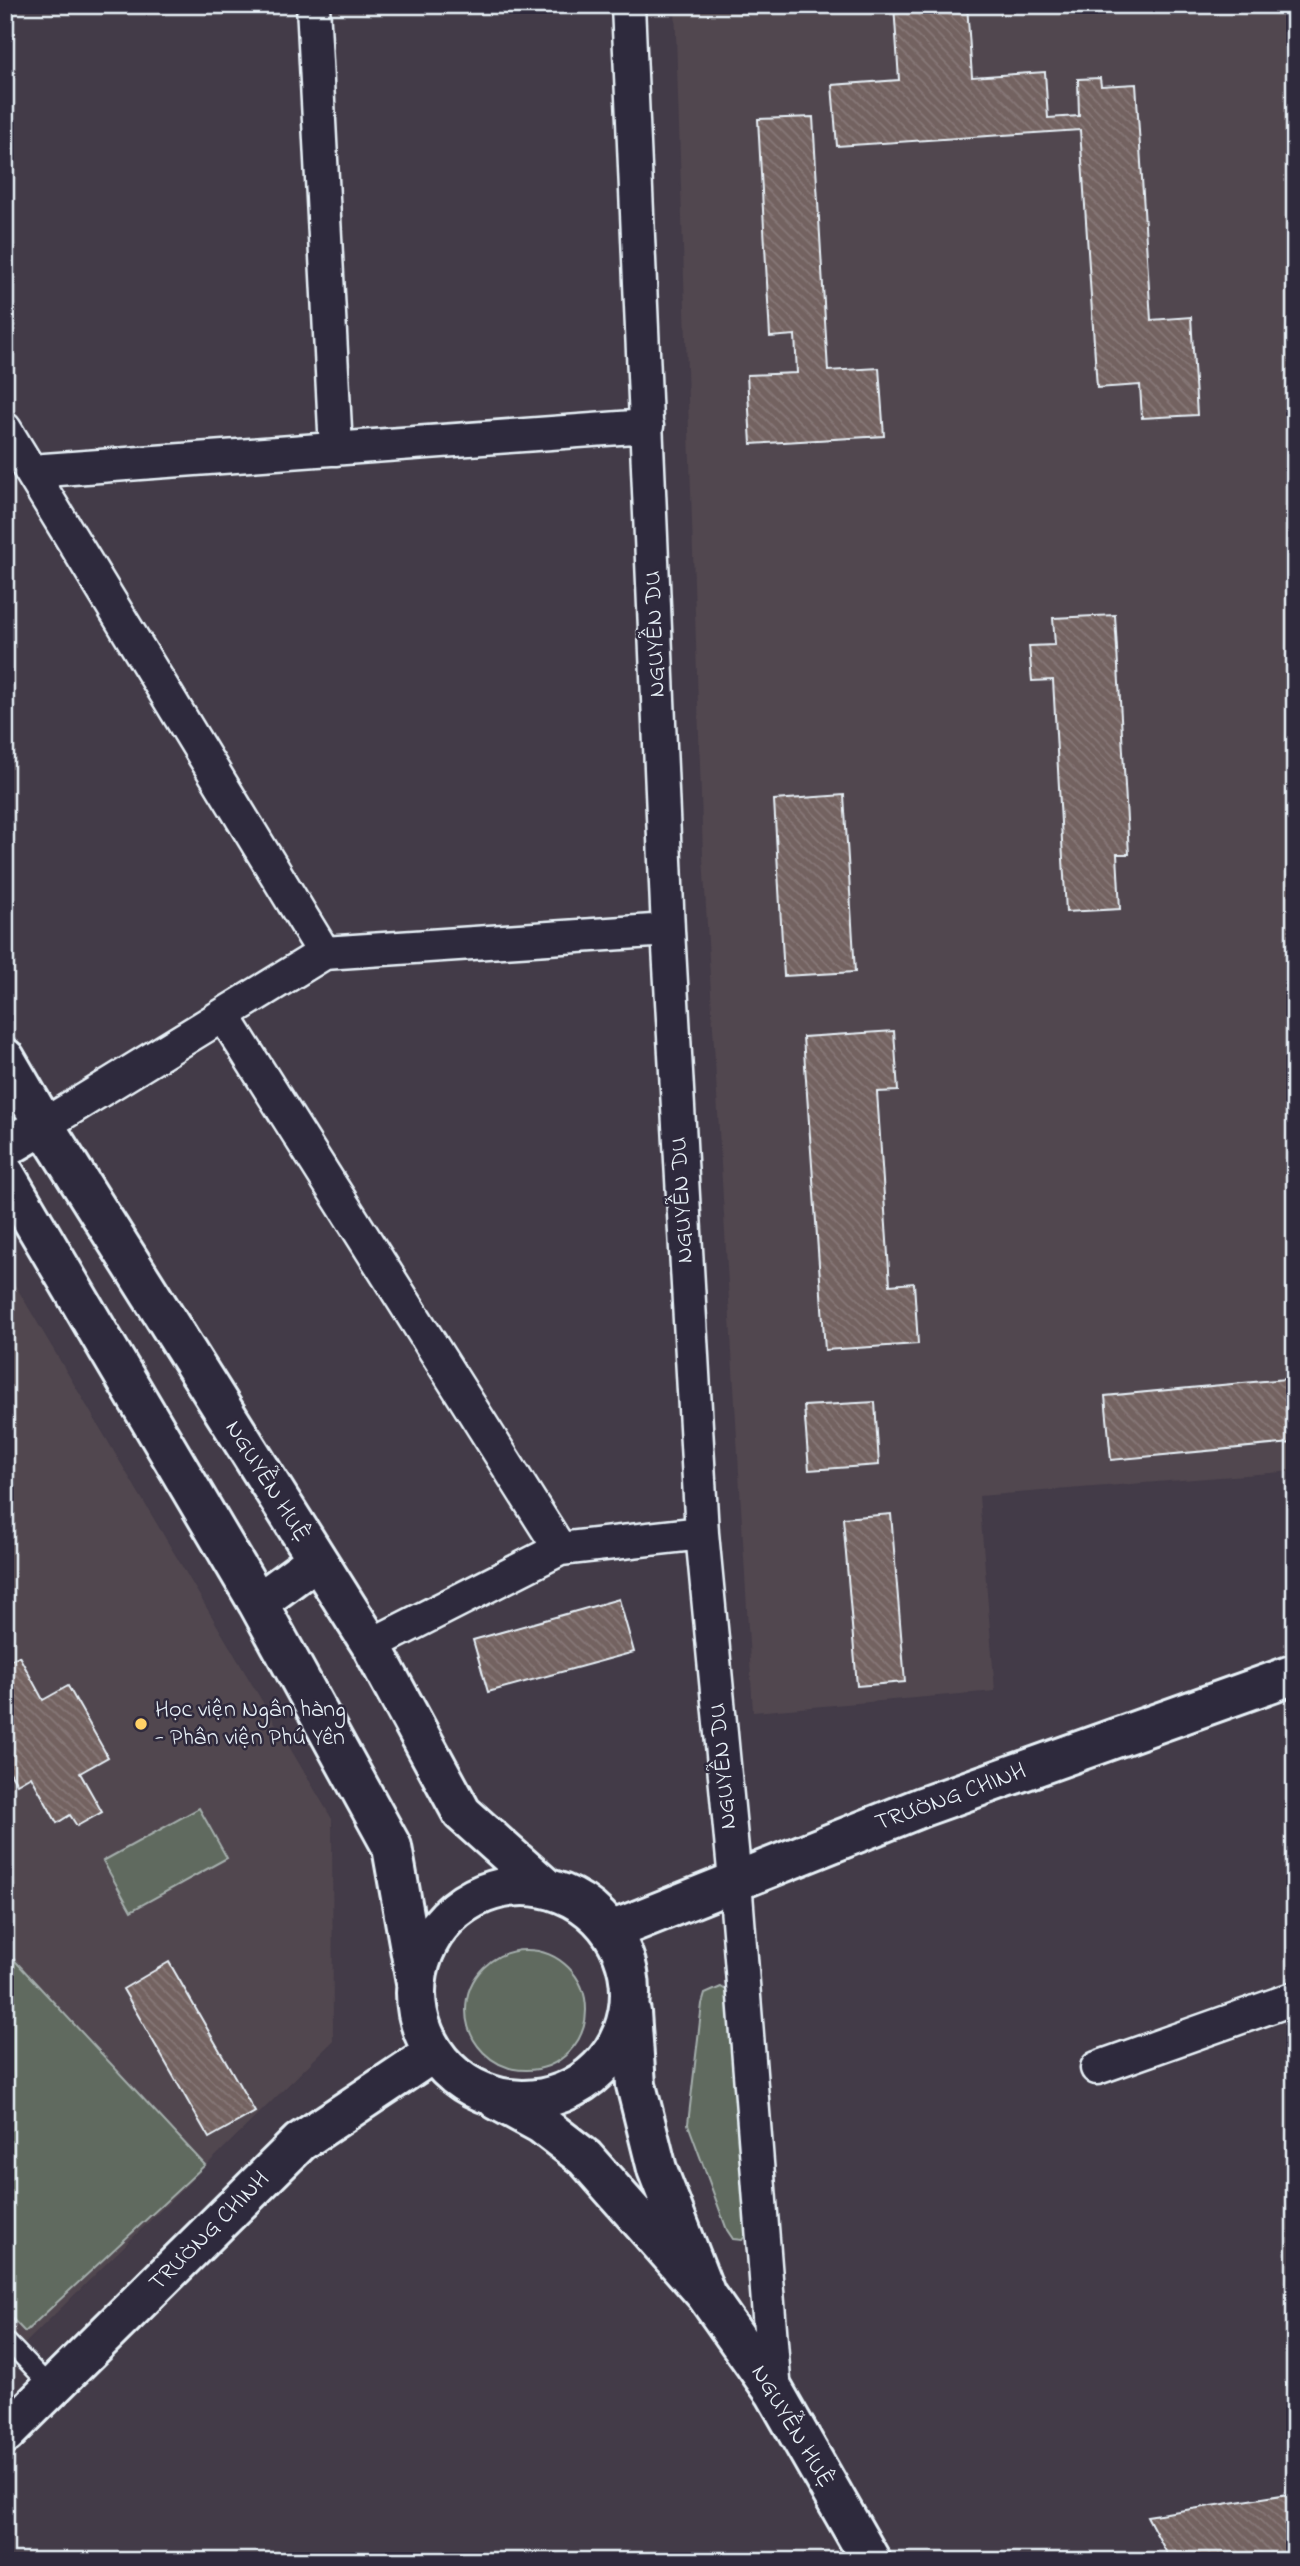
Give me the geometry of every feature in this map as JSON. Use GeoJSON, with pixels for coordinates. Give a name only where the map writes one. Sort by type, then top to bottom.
{"type":"FeatureCollection","features":[{"type":"Feature","properties":{"kind":"main road","name":"NGUYỄN HUỆ"},"geometry":{"type":"LineString","coordinates":[[5,1058],[44,1125],[371,1645],[463,1813],[545,1887]]}},
{"type":"Feature","properties":{"kind":"main road"},"geometry":{"type":"LineString","coordinates":[[5,1148],[44,1125]]}},
{"type":"Feature","properties":{"kind":"main road"},"geometry":{"type":"LineString","coordinates":[[5,1174],[258,1603],[392,1847],[416,1982],[418,2019],[433,2053],[456,2078],[541,2124],[585,2158],[706,2295]]}},
{"type":"Feature","properties":{"kind":"main road"},"geometry":{"type":"LineString","coordinates":[[258,1603],[316,1560]]}},
{"type":"Feature","properties":{"kind":"main road","name":"TRƯỜNG CHINH"},"geometry":{"type":"LineString","coordinates":[[611,1931],[922,1807],[1295,1674]]}},
{"type":"Feature","properties":{"kind":"main road"},"geometry":{"type":"LineString","coordinates":[[416,1982],[425,1947],[445,1917],[475,1896],[509,1886],[545,1887],[571,1896],[593,1911],[611,1931],[625,1962],[636,2085],[657,2169],[706,2295]]}},
{"type":"Feature","properties":{"kind":"main road"},"geometry":{"type":"LineString","coordinates":[[486,2094],[519,2101],[553,2097],[583,2082],[608,2059],[624,2029],[630,1996]]}},
{"type":"Feature","properties":{"kind":"main road","name":"TRƯỜNG CHINH"},"geometry":{"type":"LineString","coordinates":[[5,2434],[300,2142],[433,2053]]}},
{"type":"Feature","properties":{"kind":"main road","name":"NGUYỄN HUỆ"},"geometry":{"type":"LineString","coordinates":[[706,2295],[775,2393],[870,2561]]}},
{"type":"Feature","properties":{"kind":"street"},"geometry":{"type":"LineString","coordinates":[[313,5],[336,449]]}},
{"type":"Feature","properties":{"kind":"street","name":"NGUYỄN DU"},"geometry":{"type":"LineString","coordinates":[[628,5],[668,930],[702,1533],[735,1881],[775,2393]]}},
{"type":"Feature","properties":{"kind":"street"},"geometry":{"type":"LineString","coordinates":[[31,471],[647,426]]}},
{"type":"Feature","properties":{"kind":"street"},"geometry":{"type":"LineString","coordinates":[[5,429],[324,953]]}},
{"type":"Feature","properties":{"kind":"street"},"geometry":{"type":"LineString","coordinates":[[44,1125],[324,953],[668,930]]}},
{"type":"Feature","properties":{"kind":"street"},"geometry":{"type":"LineString","coordinates":[[225,1016],[560,1549]]}},
{"type":"Feature","properties":{"kind":"street"},"geometry":{"type":"LineString","coordinates":[[371,1645],[560,1549],[702,1533]]}},
{"type":"Feature","properties":{"kind":"street"},"geometry":{"type":"LineString","coordinates":[[1097,2068],[1295,1998]]}},
{"type":"Feature","properties":{"kind":"lane"},"geometry":{"type":"LineString","coordinates":[[5,2339],[52,2388]]}},
{"type":"Feature","properties":{"kind":"shaded area"},"geometry":{"type":"Polygon","coordinates":[[[675,5],[1295,5],[1295,1471],[979,1496],[995,1691],[753,1712],[703,856],[675,5]]]}},
{"type":"Feature","properties":{"kind":"shaded area","name":"Học viện Ngân hàng - Phân viện Phú Yên"},"geometry":{"type":"Polygon","coordinates":[[[5,1268],[332,1819],[333,2041],[5,2363],[5,1268]]]}},
{"type":"Feature","properties":{"kind":"green space"},"geometry":{"type":"Polygon","coordinates":[[[199,1808],[227,1858],[131,1911],[103,1861],[199,1808]]]}},
{"type":"Feature","properties":{"kind":"green space"},"geometry":{"type":"Polygon","coordinates":[[[5,1950],[205,2165],[25,2332],[5,2311],[5,1950]]]}},
{"type":"Feature","properties":{"kind":"green space"},"geometry":{"type":"Polygon","coordinates":[[[526,1950],[549,1954],[568,1968],[582,1987],[586,2010],[582,2033],[568,2052],[549,2066],[526,2070],[503,2066],[484,2052],[470,2033],[466,2010],[470,1987],[484,1968],[503,1954],[526,1950]]]}},
{"type":"Feature","properties":{"kind":"green space"},"geometry":{"type":"Polygon","coordinates":[[[721,1987],[734,1995],[749,2231],[742,2240],[733,2239],[727,2230],[688,2124],[702,2004],[705,1994],[721,1987]]]}},
{"type":"Feature","properties":{"kind":"building"},"geometry":{"type":"Polygon","coordinates":[[[894,5],[967,5],[972,77],[1045,72],[1048,118],[1079,116],[1078,79],[1100,78],[1101,86],[1136,84],[1151,320],[1191,317],[1197,415],[1142,418],[1140,385],[1097,388],[1080,130],[837,146],[832,85],[899,80],[894,5]]]}},
{"type":"Feature","properties":{"kind":"building"},"geometry":{"type":"Polygon","coordinates":[[[813,117],[828,371],[879,368],[884,436],[751,444],[747,375],[797,373],[795,335],[770,337],[758,119],[813,117]]]}},
{"type":"Feature","properties":{"kind":"building"},"geometry":{"type":"Polygon","coordinates":[[[1115,615],[1129,854],[1117,854],[1120,909],[1066,912],[1053,680],[1032,681],[1029,646],[1055,645],[1053,618],[1115,615]]]}},
{"type":"Feature","properties":{"kind":"building"},"geometry":{"type":"Polygon","coordinates":[[[844,795],[855,972],[784,976],[774,800],[844,795]]]}},
{"type":"Feature","properties":{"kind":"building"},"geometry":{"type":"Polygon","coordinates":[[[894,1031],[898,1091],[877,1092],[890,1285],[914,1283],[918,1344],[825,1350],[803,1037],[894,1031]]]}},
{"type":"Feature","properties":{"kind":"building"},"geometry":{"type":"Polygon","coordinates":[[[1285,1379],[1292,1443],[1111,1460],[1105,1396],[1285,1379]]]}},
{"type":"Feature","properties":{"kind":"building"},"geometry":{"type":"Polygon","coordinates":[[[875,1402],[879,1465],[809,1470],[804,1406],[875,1402]]]}},
{"type":"Feature","properties":{"kind":"building"},"geometry":{"type":"Polygon","coordinates":[[[891,1514],[905,1682],[857,1686],[843,1518],[891,1514]]]}},
{"type":"Feature","properties":{"kind":"building"},"geometry":{"type":"Polygon","coordinates":[[[619,1599],[634,1652],[488,1692],[473,1640],[619,1599]]]}},
{"type":"Feature","properties":{"kind":"building"},"geometry":{"type":"Polygon","coordinates":[[[5,1656],[8,1661],[19,1656],[43,1700],[68,1686],[108,1757],[80,1773],[102,1812],[77,1826],[70,1815],[57,1823],[31,1776],[17,1784],[5,1764],[5,1656]]]}},
{"type":"Feature","properties":{"kind":"building"},"geometry":{"type":"Polygon","coordinates":[[[169,1962],[255,2112],[209,2138],[123,1989],[169,1962]]]}},
{"type":"Feature","properties":{"kind":"building"},"geometry":{"type":"Polygon","coordinates":[[[1295,2493],[1295,2561],[1171,2561],[1147,2516],[1295,2493]]]}},
{"type":"Feature","properties":{"kind":"place","name":"Học viện Ngân hàng - Phân viện Phú Yên"},"geometry":{"type":"Point","coordinates":[141,1724]}}]}
